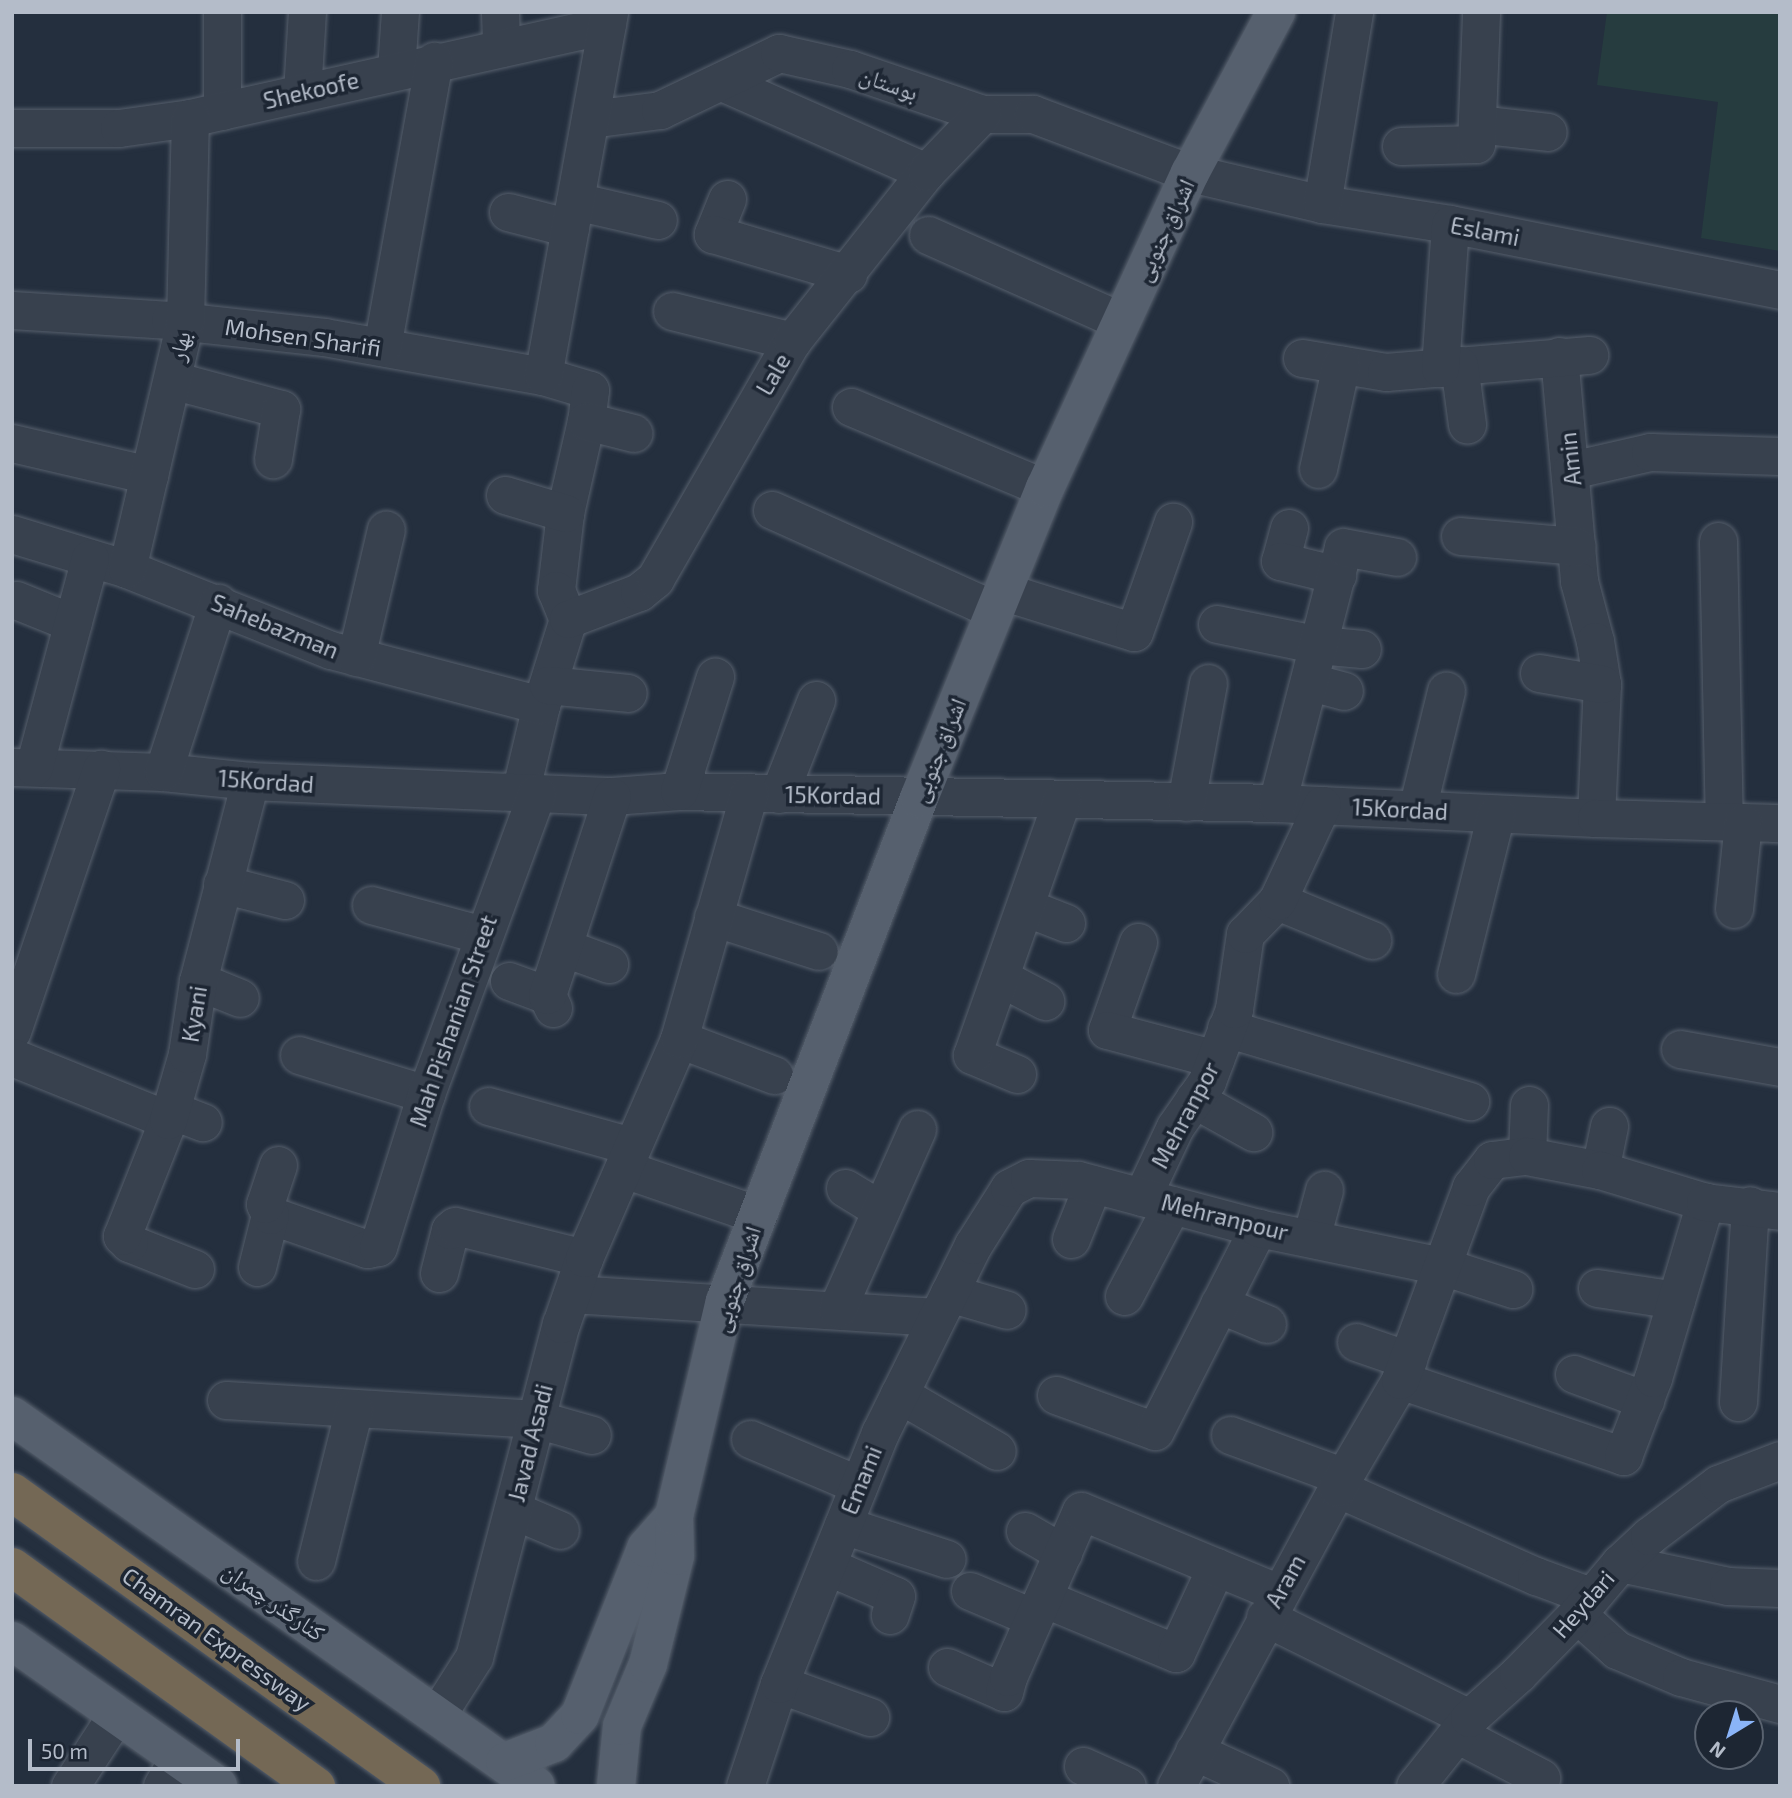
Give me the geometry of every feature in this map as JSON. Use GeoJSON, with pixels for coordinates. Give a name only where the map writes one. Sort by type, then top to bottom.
{"type":"FeatureCollection","features":[{"type":"Feature","properties":{"kind":"highway"},"geometry":{"type":"LineString","coordinates":[[12,1469],[119,1569]]}},
{"type":"Feature","properties":{"kind":"highway","name":"Chamran Expressway"},"geometry":{"type":"LineString","coordinates":[[12,1493],[421,1786]]}},
{"type":"Feature","properties":{"kind":"highway"},"geometry":{"type":"LineString","coordinates":[[12,1567],[316,1786]]}},
{"type":"Feature","properties":{"kind":"main road","name":"اشراق جنوبی"},"geometry":{"type":"LineString","coordinates":[[616,1786],[622,1726],[648,1664],[675,1556],[674,1516],[725,1301],[919,797],[1045,488],[1190,173],[1276,12]]}},
{"type":"Feature","properties":{"kind":"main road","name":"کنارگذر چمران"},"geometry":{"type":"LineString","coordinates":[[12,1416],[536,1786]]}},
{"type":"Feature","properties":{"kind":"main road","name":"اشراق جنوبی"},"geometry":{"type":"LineString","coordinates":[[505,1762],[554,1743],[580,1714],[646,1548],[674,1516]]}},
{"type":"Feature","properties":{"kind":"main road"},"geometry":{"type":"LineString","coordinates":[[12,1641],[117,1714],[170,1772],[218,1786]]}},
{"type":"Feature","properties":{"kind":"street","name":"بهار"},"geometry":{"type":"LineString","coordinates":[[127,569],[185,322],[206,115],[222,12]]}},
{"type":"Feature","properties":{"kind":"street"},"geometry":{"type":"LineString","coordinates":[[307,12],[322,95]]}},
{"type":"Feature","properties":{"kind":"street"},"geometry":{"type":"LineString","coordinates":[[396,70],[400,12]]}},
{"type":"Feature","properties":{"kind":"street"},"geometry":{"type":"LineString","coordinates":[[1322,204],[1354,12]]}},
{"type":"Feature","properties":{"kind":"street"},"geometry":{"type":"LineString","coordinates":[[1401,146],[1476,144],[1481,12]]}},
{"type":"Feature","properties":{"kind":"street","name":"Shekoofe"},"geometry":{"type":"LineString","coordinates":[[12,128],[119,128],[322,95],[396,70],[435,61],[500,30],[608,19]]}},
{"type":"Feature","properties":{"kind":"street"},"geometry":{"type":"LineString","coordinates":[[543,376],[608,19]]}},
{"type":"Feature","properties":{"kind":"street","name":"بوستان"},"geometry":{"type":"LineString","coordinates":[[590,119],[660,110],[779,53],[850,69],[982,114],[1033,114],[1190,173]]}},
{"type":"Feature","properties":{"kind":"street"},"geometry":{"type":"LineString","coordinates":[[382,347],[435,61]]}},
{"type":"Feature","properties":{"kind":"street"},"geometry":{"type":"LineString","coordinates":[[722,82],[926,172]]}},
{"type":"Feature","properties":{"kind":"street","name":"Lale"},"geometry":{"type":"LineString","coordinates":[[568,619],[639,592],[655,579],[792,341],[848,274],[926,172],[982,114]]}},
{"type":"Feature","properties":{"kind":"street"},"geometry":{"type":"LineString","coordinates":[[1477,124],[1548,132]]}},
{"type":"Feature","properties":{"kind":"street","name":"Eslami"},"geometry":{"type":"LineString","coordinates":[[1190,173],[1322,204],[1450,224],[1780,290]]}},
{"type":"Feature","properties":{"kind":"street"},"geometry":{"type":"LineString","coordinates":[[727,199],[713,234],[848,274]]}},
{"type":"Feature","properties":{"kind":"street"},"geometry":{"type":"LineString","coordinates":[[508,212],[658,220]]}},
{"type":"Feature","properties":{"kind":"street"},"geometry":{"type":"LineString","coordinates":[[1450,224],[1450,366],[1467,427]]}},
{"type":"Feature","properties":{"kind":"street"},"geometry":{"type":"LineString","coordinates":[[928,235],[1121,321]]}},
{"type":"Feature","properties":{"kind":"street","name":"Mohsen Sharifi"},"geometry":{"type":"LineString","coordinates":[[12,310],[185,322],[324,337],[543,376],[634,433]]}},
{"type":"Feature","properties":{"kind":"street"},"geometry":{"type":"LineString","coordinates":[[672,311],[792,341]]}},
{"type":"Feature","properties":{"kind":"street","name":"Amin"},"geometry":{"type":"LineString","coordinates":[[1302,358],[1386,372],[1574,356],[1571,470],[1579,581],[1595,641],[1602,684],[1596,818]]}},
{"type":"Feature","properties":{"kind":"street"},"geometry":{"type":"LineString","coordinates":[[1318,469],[1342,365]]}},
{"type":"Feature","properties":{"kind":"street"},"geometry":{"type":"LineString","coordinates":[[172,380],[281,409],[273,459]]}},
{"type":"Feature","properties":{"kind":"street"},"geometry":{"type":"LineString","coordinates":[[568,619],[556,590],[565,513],[588,405]]}},
{"type":"Feature","properties":{"kind":"street"},"geometry":{"type":"LineString","coordinates":[[851,407],[1045,488]]}},
{"type":"Feature","properties":{"kind":"street"},"geometry":{"type":"LineString","coordinates":[[12,443],[149,475]]}},
{"type":"Feature","properties":{"kind":"street"},"geometry":{"type":"LineString","coordinates":[[1571,470],[1650,452],[1780,456]]}},
{"type":"Feature","properties":{"kind":"street"},"geometry":{"type":"LineString","coordinates":[[505,495],[565,513]]}},
{"type":"Feature","properties":{"kind":"street"},"geometry":{"type":"LineString","coordinates":[[772,510],[998,600],[1134,632],[1173,522]]}},
{"type":"Feature","properties":{"kind":"street"},"geometry":{"type":"LineString","coordinates":[[1289,528],[1280,561],[1397,557]]}},
{"type":"Feature","properties":{"kind":"street"},"geometry":{"type":"LineString","coordinates":[[356,657],[386,529]]}},
{"type":"Feature","properties":{"kind":"street","name":"Sahebazman"},"geometry":{"type":"LineString","coordinates":[[12,534],[127,569],[331,650],[356,657],[545,695],[628,693]]}},
{"type":"Feature","properties":{"kind":"street"},"geometry":{"type":"LineString","coordinates":[[1460,536],[1577,546]]}},
{"type":"Feature","properties":{"kind":"street"},"geometry":{"type":"LineString","coordinates":[[1718,541],[1733,821],[1734,909]]}},
{"type":"Feature","properties":{"kind":"street"},"geometry":{"type":"LineString","coordinates":[[23,767],[73,623],[90,558]]}},
{"type":"Feature","properties":{"kind":"street"},"geometry":{"type":"LineString","coordinates":[[1278,803],[1327,686],[1319,645],[1340,561]]}},
{"type":"Feature","properties":{"kind":"street"},"geometry":{"type":"LineString","coordinates":[[16,600],[73,623]]}},
{"type":"Feature","properties":{"kind":"street"},"geometry":{"type":"LineString","coordinates":[[163,772],[218,603]]}},
{"type":"Feature","properties":{"kind":"street","name":"Mah Pishanian Street"},"geometry":{"type":"LineString","coordinates":[[270,1215],[374,1250],[378,1247],[426,1094],[483,935],[529,793],[545,695],[568,619]]}},
{"type":"Feature","properties":{"kind":"street"},"geometry":{"type":"LineString","coordinates":[[1217,624],[1319,645],[1362,649]]}},
{"type":"Feature","properties":{"kind":"street"},"geometry":{"type":"LineString","coordinates":[[1539,673],[1602,684]]}},
{"type":"Feature","properties":{"kind":"street"},"geometry":{"type":"LineString","coordinates":[[679,791],[715,677]]}},
{"type":"Feature","properties":{"kind":"street"},"geometry":{"type":"LineString","coordinates":[[1186,802],[1208,683]]}},
{"type":"Feature","properties":{"kind":"street"},"geometry":{"type":"LineString","coordinates":[[1417,809],[1446,691]]}},
{"type":"Feature","properties":{"kind":"street","name":"Javad Asadi"},"geometry":{"type":"LineString","coordinates":[[437,1715],[474,1657],[536,1419],[584,1258],[679,1039],[713,918],[764,794],[816,700]]}},
{"type":"Feature","properties":{"kind":"street","name":"15Kordad"},"geometry":{"type":"LineString","coordinates":[[23,767],[163,772],[250,781],[612,796],[679,791],[1278,803],[1596,818],[1780,823]]}},
{"type":"Feature","properties":{"kind":"street"},"geometry":{"type":"LineString","coordinates":[[12,1031],[20,989],[101,769]]}},
{"type":"Feature","properties":{"kind":"street","name":"Kyani"},"geometry":{"type":"LineString","coordinates":[[195,1269],[124,1241],[122,1236],[181,1117],[198,981],[250,781]]}},
{"type":"Feature","properties":{"kind":"street"},"geometry":{"type":"LineString","coordinates":[[509,981],[550,1002],[612,796]]}},
{"type":"Feature","properties":{"kind":"street"},"geometry":{"type":"LineString","coordinates":[[1017,1074],[972,1055],[1062,800]]}},
{"type":"Feature","properties":{"kind":"street","name":"Mehranpor"},"geometry":{"type":"LineString","coordinates":[[1124,1296],[1157,1201],[1175,1127],[1207,1081],[1234,1009],[1245,934],[1277,901],[1322,805]]}},
{"type":"Feature","properties":{"kind":"street"},"geometry":{"type":"LineString","coordinates":[[1456,974],[1496,814]]}},
{"type":"Feature","properties":{"kind":"street"},"geometry":{"type":"LineString","coordinates":[[222,884],[285,900]]}},
{"type":"Feature","properties":{"kind":"street"},"geometry":{"type":"LineString","coordinates":[[1277,901],[1372,940]]}},
{"type":"Feature","properties":{"kind":"street"},"geometry":{"type":"LineString","coordinates":[[371,905],[483,935]]}},
{"type":"Feature","properties":{"kind":"street"},"geometry":{"type":"LineString","coordinates":[[1025,907],[1066,923]]}},
{"type":"Feature","properties":{"kind":"street"},"geometry":{"type":"LineString","coordinates":[[713,918],[819,951]]}},
{"type":"Feature","properties":{"kind":"street"},"geometry":{"type":"LineString","coordinates":[[1138,942],[1107,1030],[1221,1044],[1470,1101]]}},
{"type":"Feature","properties":{"kind":"street"},"geometry":{"type":"LineString","coordinates":[[565,947],[609,964]]}},
{"type":"Feature","properties":{"kind":"street"},"geometry":{"type":"LineString","coordinates":[[1001,978],[1045,1001]]}},
{"type":"Feature","properties":{"kind":"street"},"geometry":{"type":"LineString","coordinates":[[198,981],[240,998]]}},
{"type":"Feature","properties":{"kind":"street"},"geometry":{"type":"LineString","coordinates":[[679,1039],[774,1075]]}},
{"type":"Feature","properties":{"kind":"street"},"geometry":{"type":"LineString","coordinates":[[1680,1049],[1780,1068]]}},
{"type":"Feature","properties":{"kind":"street"},"geometry":{"type":"LineString","coordinates":[[299,1055],[426,1094]]}},
{"type":"Feature","properties":{"kind":"street"},"geometry":{"type":"LineString","coordinates":[[12,1057],[181,1117]]}},
{"type":"Feature","properties":{"kind":"street"},"geometry":{"type":"LineString","coordinates":[[1194,1100],[1253,1132]]}},
{"type":"Feature","properties":{"kind":"street"},"geometry":{"type":"LineString","coordinates":[[1530,1105],[1510,1158],[1600,1170],[1705,1202],[1765,1208],[1738,1402]]}},
{"type":"Feature","properties":{"kind":"street"},"geometry":{"type":"LineString","coordinates":[[488,1106],[627,1158],[758,1215]]}},
{"type":"Feature","properties":{"kind":"street"},"geometry":{"type":"LineString","coordinates":[[1600,1170],[1609,1126]]}},
{"type":"Feature","properties":{"kind":"street"},"geometry":{"type":"LineString","coordinates":[[837,1309],[917,1129]]}},
{"type":"Feature","properties":{"kind":"street","name":"Aram"},"geometry":{"type":"LineString","coordinates":[[1176,1786],[1272,1605],[1404,1370],[1471,1187],[1510,1158]]}},
{"type":"Feature","properties":{"kind":"street"},"geometry":{"type":"LineString","coordinates":[[257,1267],[270,1215],[265,1204],[278,1165]]}},
{"type":"Feature","properties":{"kind":"street","name":"Mehranpour"},"geometry":{"type":"LineString","coordinates":[[1009,1188],[1029,1178],[1079,1180],[1258,1228],[1442,1266],[1513,1289]]}},
{"type":"Feature","properties":{"kind":"street"},"geometry":{"type":"LineString","coordinates":[[1071,1239],[1093,1184]]}},
{"type":"Feature","properties":{"kind":"street"},"geometry":{"type":"LineString","coordinates":[[845,1188],[881,1210]]}},
{"type":"Feature","properties":{"kind":"street","name":"Emami"},"geometry":{"type":"LineString","coordinates":[[746,1786],[779,1684],[898,1394],[974,1245],[1009,1188]]}},
{"type":"Feature","properties":{"kind":"street"},"geometry":{"type":"LineString","coordinates":[[1311,1238],[1324,1190]]}},
{"type":"Feature","properties":{"kind":"street"},"geometry":{"type":"LineString","coordinates":[[1356,1342],[1404,1370],[1623,1456],[1645,1400],[1705,1202]]}},
{"type":"Feature","properties":{"kind":"street"},"geometry":{"type":"LineString","coordinates":[[439,1273],[450,1230],[455,1226],[584,1258]]}},
{"type":"Feature","properties":{"kind":"street"},"geometry":{"type":"LineString","coordinates":[[1056,1395],[1155,1431],[1258,1228]]}},
{"type":"Feature","properties":{"kind":"street"},"geometry":{"type":"LineString","coordinates":[[1597,1287],[1676,1300]]}},
{"type":"Feature","properties":{"kind":"street"},"geometry":{"type":"LineString","coordinates":[[572,1294],[837,1309],[942,1305],[1007,1310]]}},
{"type":"Feature","properties":{"kind":"street"},"geometry":{"type":"LineString","coordinates":[[1219,1304],[1267,1324]]}},
{"type":"Feature","properties":{"kind":"street"},"geometry":{"type":"LineString","coordinates":[[1574,1374],[1645,1400]]}},
{"type":"Feature","properties":{"kind":"street"},"geometry":{"type":"LineString","coordinates":[[898,1394],[997,1451]]}},
{"type":"Feature","properties":{"kind":"street"},"geometry":{"type":"LineString","coordinates":[[226,1400],[536,1419],[592,1435]]}},
{"type":"Feature","properties":{"kind":"street"},"geometry":{"type":"LineString","coordinates":[[316,1561],[354,1409]]}},
{"type":"Feature","properties":{"kind":"street"},"geometry":{"type":"LineString","coordinates":[[1230,1435],[1340,1483],[1536,1576],[1583,1605],[1617,1650],[1681,1677],[1780,1704]]}},
{"type":"Feature","properties":{"kind":"street"},"geometry":{"type":"LineString","coordinates":[[750,1439],[859,1485]]}},
{"type":"Feature","properties":{"kind":"street","name":"Heydari"},"geometry":{"type":"LineString","coordinates":[[1415,1786],[1463,1726],[1583,1605],[1620,1563],[1704,1492],[1780,1460]]}},
{"type":"Feature","properties":{"kind":"street"},"geometry":{"type":"LineString","coordinates":[[513,1510],[560,1530]]}},
{"type":"Feature","properties":{"kind":"street"},"geometry":{"type":"LineString","coordinates":[[947,1667],[1004,1692],[1008,1677],[1081,1511],[1216,1567],[1541,1778]]}},
{"type":"Feature","properties":{"kind":"street"},"geometry":{"type":"LineString","coordinates":[[843,1525],[947,1559]]}},
{"type":"Feature","properties":{"kind":"street"},"geometry":{"type":"LineString","coordinates":[[1025,1531],[1063,1553]]}},
{"type":"Feature","properties":{"kind":"street"},"geometry":{"type":"LineString","coordinates":[[1620,1563],[1728,1586],[1780,1588]]}},
{"type":"Feature","properties":{"kind":"street"},"geometry":{"type":"LineString","coordinates":[[827,1566],[896,1596],[890,1615]]}},
{"type":"Feature","properties":{"kind":"street"},"geometry":{"type":"LineString","coordinates":[[970,1591],[1039,1608],[1176,1653],[1216,1567]]}},
{"type":"Feature","properties":{"kind":"street"},"geometry":{"type":"LineString","coordinates":[[779,1684],[870,1717]]}},
{"type":"Feature","properties":{"kind":"street"},"geometry":{"type":"LineString","coordinates":[[70,1786],[117,1714]]}},
{"type":"Feature","properties":{"kind":"street"},"geometry":{"type":"LineString","coordinates":[[1194,1751],[1270,1786]]}},
{"type":"Feature","properties":{"kind":"street"},"geometry":{"type":"LineString","coordinates":[[1083,1766],[1127,1786]]}},
{"type":"Feature","properties":{"kind":"green space"},"geometry":{"type":"Polygon","coordinates":[[[1607,12],[1780,12],[1780,251],[1701,238],[1718,102],[1597,85],[1607,12]]]}}]}
